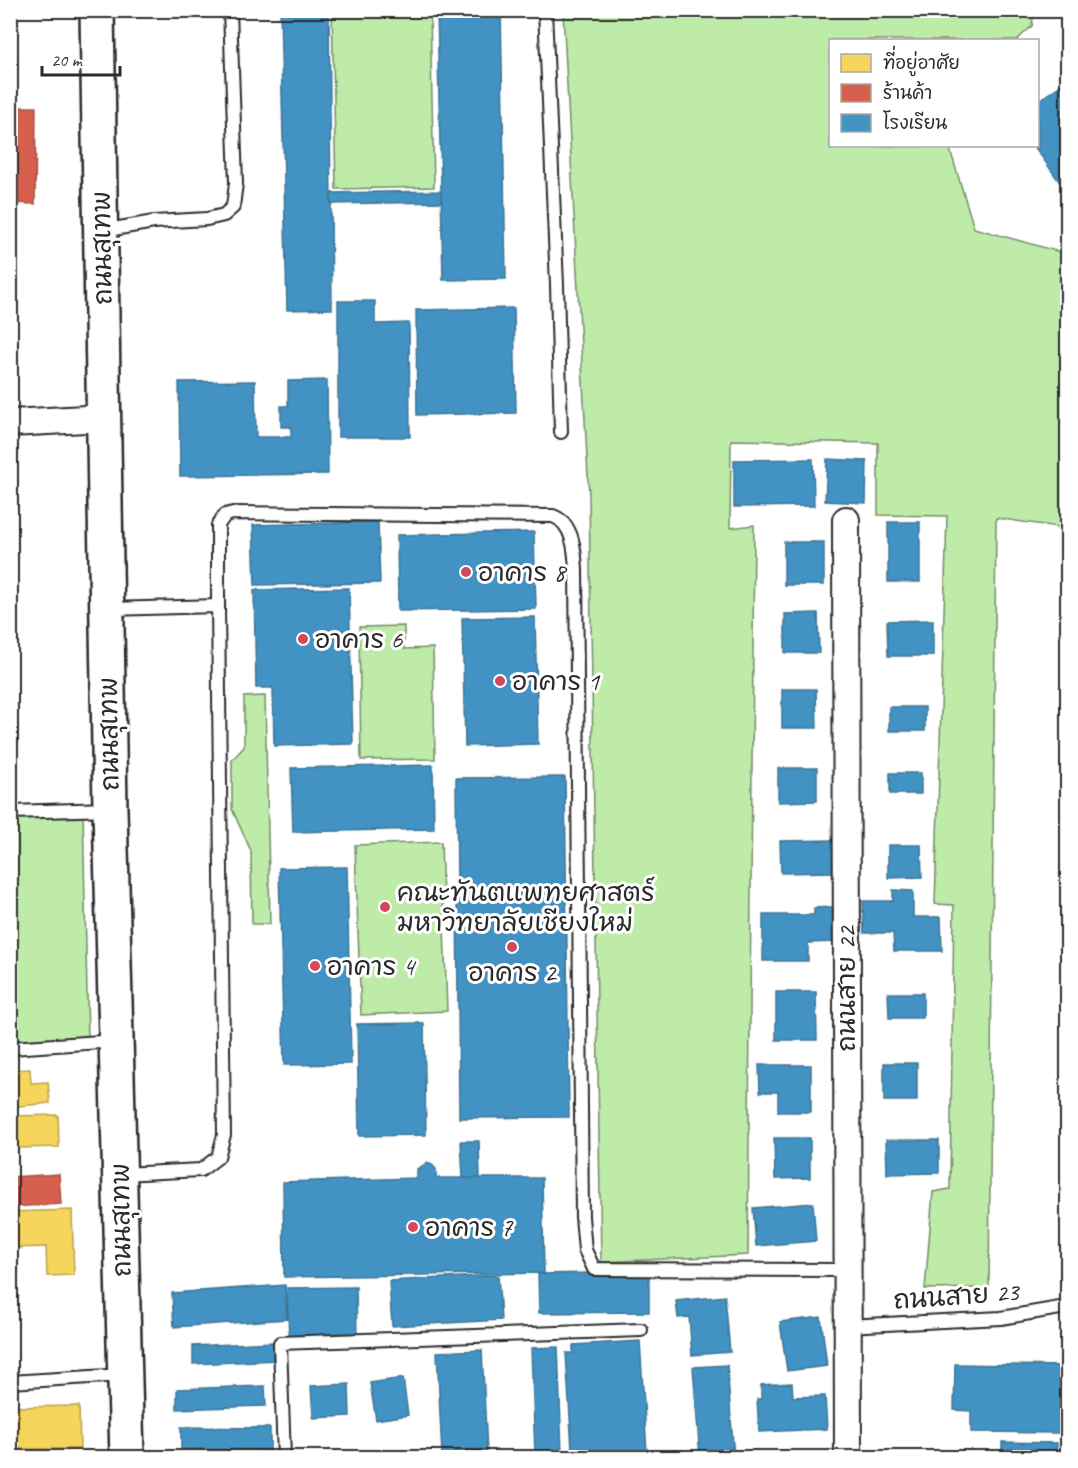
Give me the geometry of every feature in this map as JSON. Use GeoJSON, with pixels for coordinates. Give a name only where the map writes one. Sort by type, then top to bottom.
{"type":"FeatureCollection","features":[{"type":"Feature","properties":{"kind":"main road","name":"ถนนสุเทพ"},"geometry":{"type":"LineString","coordinates":[[97,10],[110,809],[127,1458]]}},
{"type":"Feature","properties":{"kind":"street"},"geometry":{"type":"LineString","coordinates":[[10,423],[105,418]]}},
{"type":"Feature","properties":{"kind":"street","name":"ถนนสาย 22"},"geometry":{"type":"LineString","coordinates":[[846,520],[848,1458]]}},
{"type":"Feature","properties":{"kind":"lane"},"geometry":{"type":"LineString","coordinates":[[101,231],[154,222],[207,219],[224,215],[233,207],[236,183],[230,10]]}},
{"type":"Feature","properties":{"kind":"lane"},"geometry":{"type":"LineString","coordinates":[[545,10],[557,273],[561,432]]}},
{"type":"Feature","properties":{"kind":"lane"},"geometry":{"type":"LineString","coordinates":[[120,1174],[201,1170],[218,1157],[224,1135],[217,529],[220,520],[225,515],[233,513],[553,516],[564,523],[573,544],[576,570],[582,1217],[585,1250],[594,1269],[847,1270]]}},
{"type":"Feature","properties":{"kind":"lane"},"geometry":{"type":"LineString","coordinates":[[108,609],[218,606]]}},
{"type":"Feature","properties":{"kind":"lane"},"geometry":{"type":"LineString","coordinates":[[10,812],[110,809]]}},
{"type":"Feature","properties":{"kind":"lane"},"geometry":{"type":"LineString","coordinates":[[10,1048],[117,1040]]}},
{"type":"Feature","properties":{"kind":"lane","name":"ถนนสาย 23"},"geometry":{"type":"LineString","coordinates":[[847,1326],[1001,1318],[1068,1305]]}},
{"type":"Feature","properties":{"kind":"lane"},"geometry":{"type":"LineString","coordinates":[[285,1458],[280,1343],[641,1330]]}},
{"type":"Feature","properties":{"kind":"lane"},"geometry":{"type":"LineString","coordinates":[[10,1382],[125,1375]]}},
{"type":"Feature","properties":{"kind":"green space"},"geometry":{"type":"Polygon","coordinates":[[[332,11],[430,11],[434,187],[336,189],[332,11]]]}},
{"type":"Feature","properties":{"kind":"green space"},"geometry":{"type":"Polygon","coordinates":[[[563,11],[1034,11],[1032,26],[1018,39],[829,39],[829,147],[949,147],[974,228],[1067,254],[1067,526],[1065,528],[996,518],[989,1288],[925,1289],[933,1192],[950,1189],[954,905],[935,904],[947,516],[878,515],[878,443],[731,440],[730,528],[754,525],[748,1255],[601,1262],[589,495],[563,11]]]}},
{"type":"Feature","properties":{"kind":"green space"},"geometry":{"type":"Polygon","coordinates":[[[404,626],[404,649],[433,648],[435,759],[361,760],[359,627],[404,626]]]}},
{"type":"Feature","properties":{"kind":"green space"},"geometry":{"type":"Polygon","coordinates":[[[265,696],[270,924],[252,924],[251,851],[232,809],[232,760],[244,747],[244,697],[265,696]]]}},
{"type":"Feature","properties":{"kind":"green space"},"geometry":{"type":"Polygon","coordinates":[[[83,810],[88,1041],[11,1047],[10,812],[83,810]]]}},
{"type":"Feature","properties":{"kind":"green space"},"geometry":{"type":"Polygon","coordinates":[[[441,842],[447,1011],[361,1015],[355,845],[441,842]]]}},
{"type":"Feature","properties":{"kind":"building: ที่อยู่อาศัย"},"geometry":{"type":"Polygon","coordinates":[[[30,1069],[31,1083],[48,1082],[50,1103],[10,1107],[10,1070],[30,1069]]]}},
{"type":"Feature","properties":{"kind":"building: ที่อยู่อาศัย"},"geometry":{"type":"Polygon","coordinates":[[[58,1115],[59,1147],[14,1148],[14,1173],[10,1173],[10,1116],[58,1115]]]}},
{"type":"Feature","properties":{"kind":"building: ที่อยู่อาศัย"},"geometry":{"type":"Polygon","coordinates":[[[72,1210],[74,1275],[47,1276],[46,1247],[10,1248],[10,1212],[72,1210]]]}},
{"type":"Feature","properties":{"kind":"building: ที่อยู่อาศัย"},"geometry":{"type":"Polygon","coordinates":[[[79,1406],[80,1449],[10,1449],[10,1407],[79,1406]]]}},
{"type":"Feature","properties":{"kind":"building: ร้านค้า"},"geometry":{"type":"Polygon","coordinates":[[[10,107],[36,107],[35,204],[10,203],[10,107]]]}},
{"type":"Feature","properties":{"kind":"building: ร้านค้า"},"geometry":{"type":"Polygon","coordinates":[[[59,1174],[61,1204],[10,1207],[10,1177],[59,1174]]]}},
{"type":"Feature","properties":{"kind":"building: โรงเรียน"},"geometry":{"type":"Polygon","coordinates":[[[280,10],[329,10],[332,309],[287,310],[280,10]]]}},
{"type":"Feature","properties":{"kind":"building: โรงเรียน"},"geometry":{"type":"Polygon","coordinates":[[[437,10],[501,10],[506,279],[443,280],[437,10]]]}},
{"type":"Feature","properties":{"kind":"building: โรงเรียน"},"geometry":{"type":"Polygon","coordinates":[[[1068,80],[1068,194],[1035,147],[1039,147],[1039,100],[1068,80]]]}},
{"type":"Feature","properties":{"kind":"building: โรงเรียน"},"geometry":{"type":"Polygon","coordinates":[[[441,191],[442,202],[331,204],[331,193],[441,191]]]}},
{"type":"Feature","properties":{"kind":"building: โรงเรียน"},"geometry":{"type":"Polygon","coordinates":[[[338,301],[375,301],[375,324],[409,323],[410,437],[338,437],[338,301]]]}},
{"type":"Feature","properties":{"kind":"building: โรงเรียน"},"geometry":{"type":"Polygon","coordinates":[[[514,308],[516,413],[417,415],[416,310],[514,308]]]}},
{"type":"Feature","properties":{"kind":"building: โรงเรียน"},"geometry":{"type":"Polygon","coordinates":[[[327,380],[328,474],[180,476],[179,382],[255,381],[256,437],[291,437],[291,427],[281,427],[281,406],[288,406],[288,381],[327,380]]]}},
{"type":"Feature","properties":{"kind":"building: โรงเรียน"},"geometry":{"type":"Polygon","coordinates":[[[813,459],[814,506],[734,507],[734,460],[813,459]]]}},
{"type":"Feature","properties":{"kind":"building: โรงเรียน"},"geometry":{"type":"Polygon","coordinates":[[[827,459],[867,461],[866,503],[825,501],[827,459]]]}},
{"type":"Feature","properties":{"kind":"building: โรงเรียน"},"geometry":{"type":"Polygon","coordinates":[[[378,522],[380,583],[255,585],[253,525],[378,522]]]}},
{"type":"Feature","properties":{"kind":"building: โรงเรียน"},"geometry":{"type":"Polygon","coordinates":[[[888,522],[920,522],[920,582],[888,582],[888,522]]]}},
{"type":"Feature","properties":{"kind":"building: โรงเรียน","name":"อาคาร 8"},"geometry":{"type":"Polygon","coordinates":[[[534,532],[536,609],[398,611],[397,535],[534,532]]]}},
{"type":"Feature","properties":{"kind":"building: โรงเรียน"},"geometry":{"type":"Polygon","coordinates":[[[784,542],[824,542],[824,585],[784,585],[784,542]]]}},
{"type":"Feature","properties":{"kind":"building: โรงเรียน","name":"อาคาร 6"},"geometry":{"type":"Polygon","coordinates":[[[349,588],[353,744],[274,746],[273,688],[256,688],[254,590],[349,588]]]}},
{"type":"Feature","properties":{"kind":"building: โรงเรียน"},"geometry":{"type":"Polygon","coordinates":[[[818,613],[819,653],[785,653],[785,614],[818,613]]]}},
{"type":"Feature","properties":{"kind":"building: โรงเรียน","name":"อาคาร 1"},"geometry":{"type":"Polygon","coordinates":[[[535,617],[538,744],[465,746],[462,618],[535,617]]]}},
{"type":"Feature","properties":{"kind":"building: โรงเรียน"},"geometry":{"type":"Polygon","coordinates":[[[933,620],[933,656],[888,656],[887,621],[933,620]]]}},
{"type":"Feature","properties":{"kind":"building: โรงเรียน"},"geometry":{"type":"Polygon","coordinates":[[[782,689],[816,689],[817,728],[782,728],[782,689]]]}},
{"type":"Feature","properties":{"kind":"building: โรงเรียน"},"geometry":{"type":"Polygon","coordinates":[[[889,707],[925,707],[925,731],[889,731],[889,707]]]}},
{"type":"Feature","properties":{"kind":"building: โรงเรียน"},"geometry":{"type":"Polygon","coordinates":[[[433,765],[434,829],[293,832],[291,768],[433,765]]]}},
{"type":"Feature","properties":{"kind":"building: โรงเรียน"},"geometry":{"type":"Polygon","coordinates":[[[778,768],[817,768],[817,801],[778,802],[778,768]]]}},
{"type":"Feature","properties":{"kind":"building: โรงเรียน"},"geometry":{"type":"Polygon","coordinates":[[[890,773],[921,773],[921,794],[890,794],[890,773]]]}},
{"type":"Feature","properties":{"kind":"building: โรงเรียน","name":"อาคาร 2"},"geometry":{"type":"Polygon","coordinates":[[[565,777],[569,1117],[459,1118],[456,778],[565,777]]]}},
{"type":"Feature","properties":{"kind":"building: โรงเรียน"},"geometry":{"type":"Polygon","coordinates":[[[834,840],[835,872],[781,873],[780,841],[834,840]]]}},
{"type":"Feature","properties":{"kind":"building: โรงเรียน"},"geometry":{"type":"Polygon","coordinates":[[[888,845],[921,845],[922,877],[888,878],[888,845]]]}},
{"type":"Feature","properties":{"kind":"building: โรงเรียน","name":"อาคาร 4"},"geometry":{"type":"Polygon","coordinates":[[[347,867],[351,1064],[284,1065],[279,868],[347,867]]]}},
{"type":"Feature","properties":{"kind":"building: โรงเรียน"},"geometry":{"type":"Polygon","coordinates":[[[893,890],[913,891],[913,917],[941,917],[942,951],[894,951],[893,933],[864,933],[863,901],[893,901],[893,890]]]}},
{"type":"Feature","properties":{"kind":"building: โรงเรียน"},"geometry":{"type":"Polygon","coordinates":[[[835,907],[835,942],[808,943],[808,961],[763,961],[763,915],[814,915],[814,908],[835,907]]]}},
{"type":"Feature","properties":{"kind":"building: โรงเรียน"},"geometry":{"type":"Polygon","coordinates":[[[776,992],[816,992],[817,1040],[776,1040],[776,992]]]}},
{"type":"Feature","properties":{"kind":"building: โรงเรียน"},"geometry":{"type":"Polygon","coordinates":[[[888,993],[923,993],[923,1018],[889,1018],[888,993]]]}},
{"type":"Feature","properties":{"kind":"building: โรงเรียน"},"geometry":{"type":"Polygon","coordinates":[[[424,1023],[426,1135],[359,1136],[357,1024],[424,1023]]]}},
{"type":"Feature","properties":{"kind":"building: โรงเรียน"},"geometry":{"type":"Polygon","coordinates":[[[884,1063],[917,1063],[917,1101],[884,1101],[884,1063]]]}},
{"type":"Feature","properties":{"kind":"building: โรงเรียน"},"geometry":{"type":"Polygon","coordinates":[[[759,1065],[811,1065],[811,1112],[778,1112],[778,1092],[760,1092],[759,1065]]]}},
{"type":"Feature","properties":{"kind":"building: โรงเรียน"},"geometry":{"type":"Polygon","coordinates":[[[774,1138],[810,1138],[810,1178],[775,1179],[774,1138]]]}},
{"type":"Feature","properties":{"kind":"building: โรงเรียน"},"geometry":{"type":"Polygon","coordinates":[[[886,1140],[939,1140],[939,1173],[887,1174],[886,1140]]]}},
{"type":"Feature","properties":{"kind":"building: โรงเรียน"},"geometry":{"type":"Polygon","coordinates":[[[461,1141],[479,1141],[480,1178],[463,1178],[461,1141]]]}},
{"type":"Feature","properties":{"kind":"building: โรงเรียน","name":"อาคาร 7"},"geometry":{"type":"Polygon","coordinates":[[[427,1163],[436,1169],[436,1178],[542,1178],[544,1273],[284,1277],[283,1182],[417,1178],[417,1169],[427,1163]]]}},
{"type":"Feature","properties":{"kind":"building: โรงเรียน"},"geometry":{"type":"Polygon","coordinates":[[[813,1203],[816,1241],[756,1246],[753,1208],[813,1203]]]}},
{"type":"Feature","properties":{"kind":"building: โรงเรียน"},"geometry":{"type":"Polygon","coordinates":[[[649,1272],[649,1312],[539,1313],[538,1274],[649,1272]]]}},
{"type":"Feature","properties":{"kind":"building: โรงเรียน"},"geometry":{"type":"Polygon","coordinates":[[[498,1275],[501,1320],[392,1326],[389,1281],[498,1275]]]}},
{"type":"Feature","properties":{"kind":"building: โรงเรียน"},"geometry":{"type":"Polygon","coordinates":[[[285,1285],[287,1319],[174,1327],[172,1293],[285,1285]]]}},
{"type":"Feature","properties":{"kind":"building: โรงเรียน"},"geometry":{"type":"Polygon","coordinates":[[[356,1287],[357,1337],[289,1339],[287,1288],[356,1287]]]}},
{"type":"Feature","properties":{"kind":"building: โรงเรียน"},"geometry":{"type":"Polygon","coordinates":[[[725,1296],[730,1352],[692,1355],[689,1317],[678,1318],[676,1301],[725,1296]]]}},
{"type":"Feature","properties":{"kind":"building: โรงเรียน"},"geometry":{"type":"Polygon","coordinates":[[[821,1317],[827,1366],[787,1371],[780,1322],[821,1317]]]}},
{"type":"Feature","properties":{"kind":"building: โรงเรียน"},"geometry":{"type":"Polygon","coordinates":[[[640,1341],[647,1453],[580,1457],[579,1449],[572,1449],[566,1353],[573,1353],[573,1345],[640,1341]]]}},
{"type":"Feature","properties":{"kind":"building: โรงเรียน"},"geometry":{"type":"Polygon","coordinates":[[[275,1342],[276,1360],[193,1364],[193,1346],[275,1342]]]}},
{"type":"Feature","properties":{"kind":"building: โรงเรียน"},"geometry":{"type":"Polygon","coordinates":[[[558,1347],[562,1453],[535,1454],[531,1348],[558,1347]]]}},
{"type":"Feature","properties":{"kind":"building: โรงเรียน"},"geometry":{"type":"Polygon","coordinates":[[[482,1350],[487,1453],[442,1455],[437,1352],[482,1350]]]}},
{"type":"Feature","properties":{"kind":"building: โรงเรียน"},"geometry":{"type":"Polygon","coordinates":[[[955,1364],[1061,1366],[1060,1433],[971,1432],[971,1411],[954,1410],[955,1364]]]}},
{"type":"Feature","properties":{"kind":"building: โรงเรียน"},"geometry":{"type":"Polygon","coordinates":[[[727,1365],[734,1458],[700,1458],[693,1367],[727,1365]]]}},
{"type":"Feature","properties":{"kind":"building: โรงเรียน"},"geometry":{"type":"Polygon","coordinates":[[[403,1378],[408,1415],[376,1420],[370,1383],[403,1378]]]}},
{"type":"Feature","properties":{"kind":"building: โรงเรียน"},"geometry":{"type":"Polygon","coordinates":[[[792,1383],[793,1397],[825,1396],[827,1429],[759,1432],[757,1399],[761,1399],[761,1385],[792,1383]]]}},
{"type":"Feature","properties":{"kind":"building: โรงเรียน"},"geometry":{"type":"Polygon","coordinates":[[[349,1384],[350,1416],[313,1418],[311,1386],[349,1384]]]}},
{"type":"Feature","properties":{"kind":"building: โรงเรียน"},"geometry":{"type":"Polygon","coordinates":[[[265,1386],[266,1406],[177,1409],[177,1389],[265,1386]]]}},
{"type":"Feature","properties":{"kind":"building: โรงเรียน"},"geometry":{"type":"Polygon","coordinates":[[[181,1427],[270,1428],[270,1450],[181,1449],[181,1427]]]}},
{"type":"Feature","properties":{"kind":"building: โรงเรียน"},"geometry":{"type":"Polygon","coordinates":[[[1002,1442],[1057,1443],[1057,1458],[1002,1458],[1002,1442]]]}},
{"type":"Feature","properties":{"kind":"place","name":"อาคาร 8"},"geometry":{"type":"Point","coordinates":[466,572]}},
{"type":"Feature","properties":{"kind":"place","name":"อาคาร 6"},"geometry":{"type":"Point","coordinates":[303,639]}},
{"type":"Feature","properties":{"kind":"place","name":"อาคาร 1"},"geometry":{"type":"Point","coordinates":[500,681]}},
{"type":"Feature","properties":{"kind":"place","name":"คณะทันตแพทยศาสตร์ มหาวิทยาลัยเชียงใหม่"},"geometry":{"type":"Point","coordinates":[385,907]}},
{"type":"Feature","properties":{"kind":"place","name":"อาคาร 2"},"geometry":{"type":"Point","coordinates":[512,947]}},
{"type":"Feature","properties":{"kind":"place","name":"อาคาร 4"},"geometry":{"type":"Point","coordinates":[315,966]}},
{"type":"Feature","properties":{"kind":"place","name":"อาคาร 7"},"geometry":{"type":"Point","coordinates":[413,1227]}}]}
